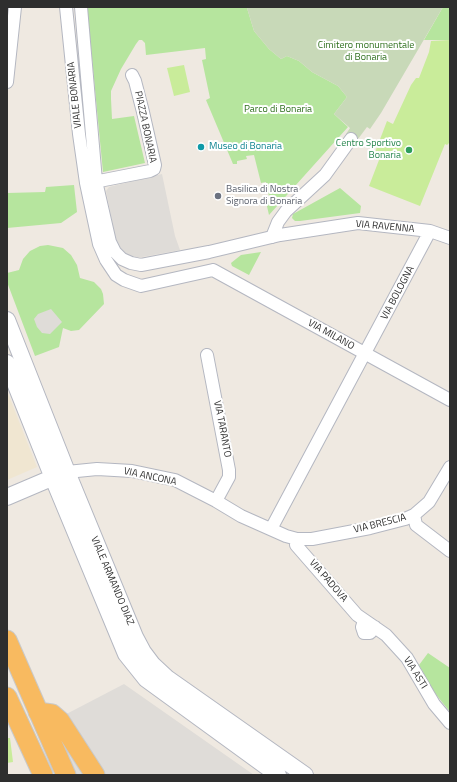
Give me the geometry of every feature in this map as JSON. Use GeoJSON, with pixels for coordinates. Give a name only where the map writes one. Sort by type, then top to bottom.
{"type":"FeatureCollection","features":[{"type":"Feature","properties":{"kind":"highway"},"geometry":{"type":"LineString","coordinates":[[7,640],[66,775]]}},
{"type":"Feature","properties":{"kind":"highway"},"geometry":{"type":"LineString","coordinates":[[7,697],[43,775]]}},
{"type":"Feature","properties":{"kind":"highway"},"geometry":{"type":"LineString","coordinates":[[38,712],[52,714],[60,721],[95,775]]}},
{"type":"Feature","properties":{"kind":"main road","name":"VIALE ARMANDO DIAZ"},"geometry":{"type":"LineString","coordinates":[[7,320],[60,474],[119,639],[126,654],[134,666],[146,679],[278,775]]}},
{"type":"Feature","properties":{"kind":"main road","name":"VIALE ARMANDO DIAZ"},"geometry":{"type":"LineString","coordinates":[[7,363],[135,637],[152,664],[167,678],[305,775]]}},
{"type":"Feature","properties":{"kind":"main road"},"geometry":{"type":"LineString","coordinates":[[7,497],[60,474]]}},
{"type":"Feature","properties":{"kind":"street"},"geometry":{"type":"LineString","coordinates":[[7,82],[15,7]]}},
{"type":"Feature","properties":{"kind":"street","name":"VIALE BONARIA"},"geometry":{"type":"LineString","coordinates":[[66,7],[79,134],[91,182],[110,242],[115,252],[130,263],[141,265]]}},
{"type":"Feature","properties":{"kind":"street","name":"VIALE BONARIA"},"geometry":{"type":"LineString","coordinates":[[81,7],[91,182],[99,244],[103,254],[116,275],[124,280],[141,286]]}},
{"type":"Feature","properties":{"kind":"street","name":"PIAZZA BONARIA"},"geometry":{"type":"LineString","coordinates":[[91,182],[154,169],[155,165],[140,96],[132,75]]}},
{"type":"Feature","properties":{"kind":"street"},"geometry":{"type":"LineString","coordinates":[[272,237],[278,222],[286,211],[324,175],[351,139]]}},
{"type":"Feature","properties":{"kind":"street","name":"VIA RAVENNA"},"geometry":{"type":"LineString","coordinates":[[209,252],[272,237],[358,223],[430,231],[450,238]]}},
{"type":"Feature","properties":{"kind":"street","name":"VIA BOLOGNA"},"geometry":{"type":"LineString","coordinates":[[366,354],[430,231]]}},
{"type":"Feature","properties":{"kind":"street"},"geometry":{"type":"LineString","coordinates":[[209,252],[213,270],[141,286],[141,265],[209,252]]}},
{"type":"Feature","properties":{"kind":"street","name":"VIA MILANO"},"geometry":{"type":"LineString","coordinates":[[213,270],[450,400]]}},
{"type":"Feature","properties":{"kind":"street"},"geometry":{"type":"LineString","coordinates":[[271,529],[366,354]]}},
{"type":"Feature","properties":{"kind":"street","name":"VIA TARANTO"},"geometry":{"type":"LineString","coordinates":[[207,355],[230,477],[216,501]]}},
{"type":"Feature","properties":{"kind":"street","name":"VIA BRESCIA"},"geometry":{"type":"LineString","coordinates":[[292,537],[312,538],[370,528],[405,519],[414,515],[429,502],[450,467]]}},
{"type":"Feature","properties":{"kind":"street","name":"VIA ANCONA"},"geometry":{"type":"LineString","coordinates":[[60,474],[98,469],[132,471],[175,480],[241,516],[292,537]]}},
{"type":"Feature","properties":{"kind":"street"},"geometry":{"type":"LineString","coordinates":[[414,515],[416,525],[450,551]]}},
{"type":"Feature","properties":{"kind":"street","name":"VIA PADOVA"},"geometry":{"type":"LineString","coordinates":[[292,537],[296,545],[357,615],[375,627]]}},
{"type":"Feature","properties":{"kind":"street","name":"VIA ASTI"},"geometry":{"type":"LineString","coordinates":[[375,627],[394,643],[407,658],[434,704],[450,723]]}},
{"type":"Feature","properties":{"kind":"shaded area"},"geometry":{"type":"Polygon","coordinates":[[[162,174],[175,236],[180,250],[133,258],[125,255],[118,248],[106,191],[109,187],[162,174]]]}},
{"type":"Feature","properties":{"kind":"shaded area"},"geometry":{"type":"Polygon","coordinates":[[[51,309],[62,322],[50,334],[42,333],[37,327],[34,319],[38,314],[51,309]]]}},
{"type":"Feature","properties":{"kind":"shaded area"},"geometry":{"type":"Polygon","coordinates":[[[7,391],[37,467],[7,480],[7,391]]]}},
{"type":"Feature","properties":{"kind":"shaded area"},"geometry":{"type":"Polygon","coordinates":[[[124,684],[254,775],[76,775],[53,721],[124,684]]]}},
{"type":"Feature","properties":{"kind":"green space","name":"Parco di Bonaria"},"geometry":{"type":"Polygon","coordinates":[[[87,7],[245,7],[247,8],[254,31],[269,49],[281,59],[287,56],[299,61],[312,72],[338,86],[347,97],[334,114],[348,127],[269,215],[266,202],[270,201],[266,182],[261,183],[254,155],[246,156],[247,159],[237,161],[237,164],[233,164],[206,100],[210,98],[202,60],[206,59],[205,48],[146,55],[145,43],[142,40],[139,40],[121,69],[111,91],[111,99],[112,119],[134,116],[145,163],[103,172],[87,7]]]}},
{"type":"Feature","properties":{"kind":"green space","name":"Cimitero monumentale di Bonaria"},"geometry":{"type":"Polygon","coordinates":[[[245,7],[443,7],[381,113],[370,129],[367,127],[355,143],[346,134],[350,128],[334,114],[347,97],[338,86],[312,72],[299,61],[287,56],[281,59],[269,49],[254,31],[247,8],[245,7]]]}},
{"type":"Feature","properties":{"kind":"green space"},"geometry":{"type":"Polygon","coordinates":[[[443,7],[450,7],[450,40],[424,40],[443,7]]]}},
{"type":"Feature","properties":{"kind":"green space","name":"Centro Sportivo Bonaria"},"geometry":{"type":"Polygon","coordinates":[[[450,40],[450,142],[447,145],[445,144],[420,206],[369,186],[379,160],[374,155],[387,121],[393,124],[411,85],[416,78],[419,78],[429,52],[431,41],[450,40]]]}},
{"type":"Feature","properties":{"kind":"green space"},"geometry":{"type":"Polygon","coordinates":[[[184,65],[190,92],[174,96],[167,68],[184,65]]]}},
{"type":"Feature","properties":{"kind":"green space"},"geometry":{"type":"Polygon","coordinates":[[[74,185],[77,212],[61,223],[7,228],[7,193],[45,192],[46,187],[74,185]]]}},
{"type":"Feature","properties":{"kind":"green space"},"geometry":{"type":"Polygon","coordinates":[[[340,188],[361,206],[360,213],[300,221],[295,221],[292,218],[293,214],[340,188]]]}},
{"type":"Feature","properties":{"kind":"green space"},"geometry":{"type":"Polygon","coordinates":[[[48,245],[63,248],[71,255],[77,265],[80,278],[94,282],[101,289],[104,304],[79,330],[71,331],[63,328],[59,347],[35,356],[7,282],[7,273],[19,270],[23,259],[30,251],[40,246],[48,245]]]}},
{"type":"Feature","properties":{"kind":"green space"},"geometry":{"type":"Polygon","coordinates":[[[261,252],[249,275],[232,266],[231,263],[241,255],[261,252]]]}},
{"type":"Feature","properties":{"kind":"green space"},"geometry":{"type":"Polygon","coordinates":[[[428,653],[450,668],[450,712],[434,692],[419,665],[428,653]]]}},
{"type":"Feature","properties":{"kind":"green space"},"geometry":{"type":"Polygon","coordinates":[[[7,738],[10,738],[13,762],[7,763],[7,738]]]}},
{"type":"Feature","properties":{"kind":"place","name":"Museo di Bonaria"},"geometry":{"type":"Point","coordinates":[201,147]}},
{"type":"Feature","properties":{"kind":"place","name":"Centro Sportivo Bonaria"},"geometry":{"type":"Point","coordinates":[409,150]}},
{"type":"Feature","properties":{"kind":"place","name":"Basilica di Nostra Signora di Bonaria"},"geometry":{"type":"Point","coordinates":[218,196]}}]}
